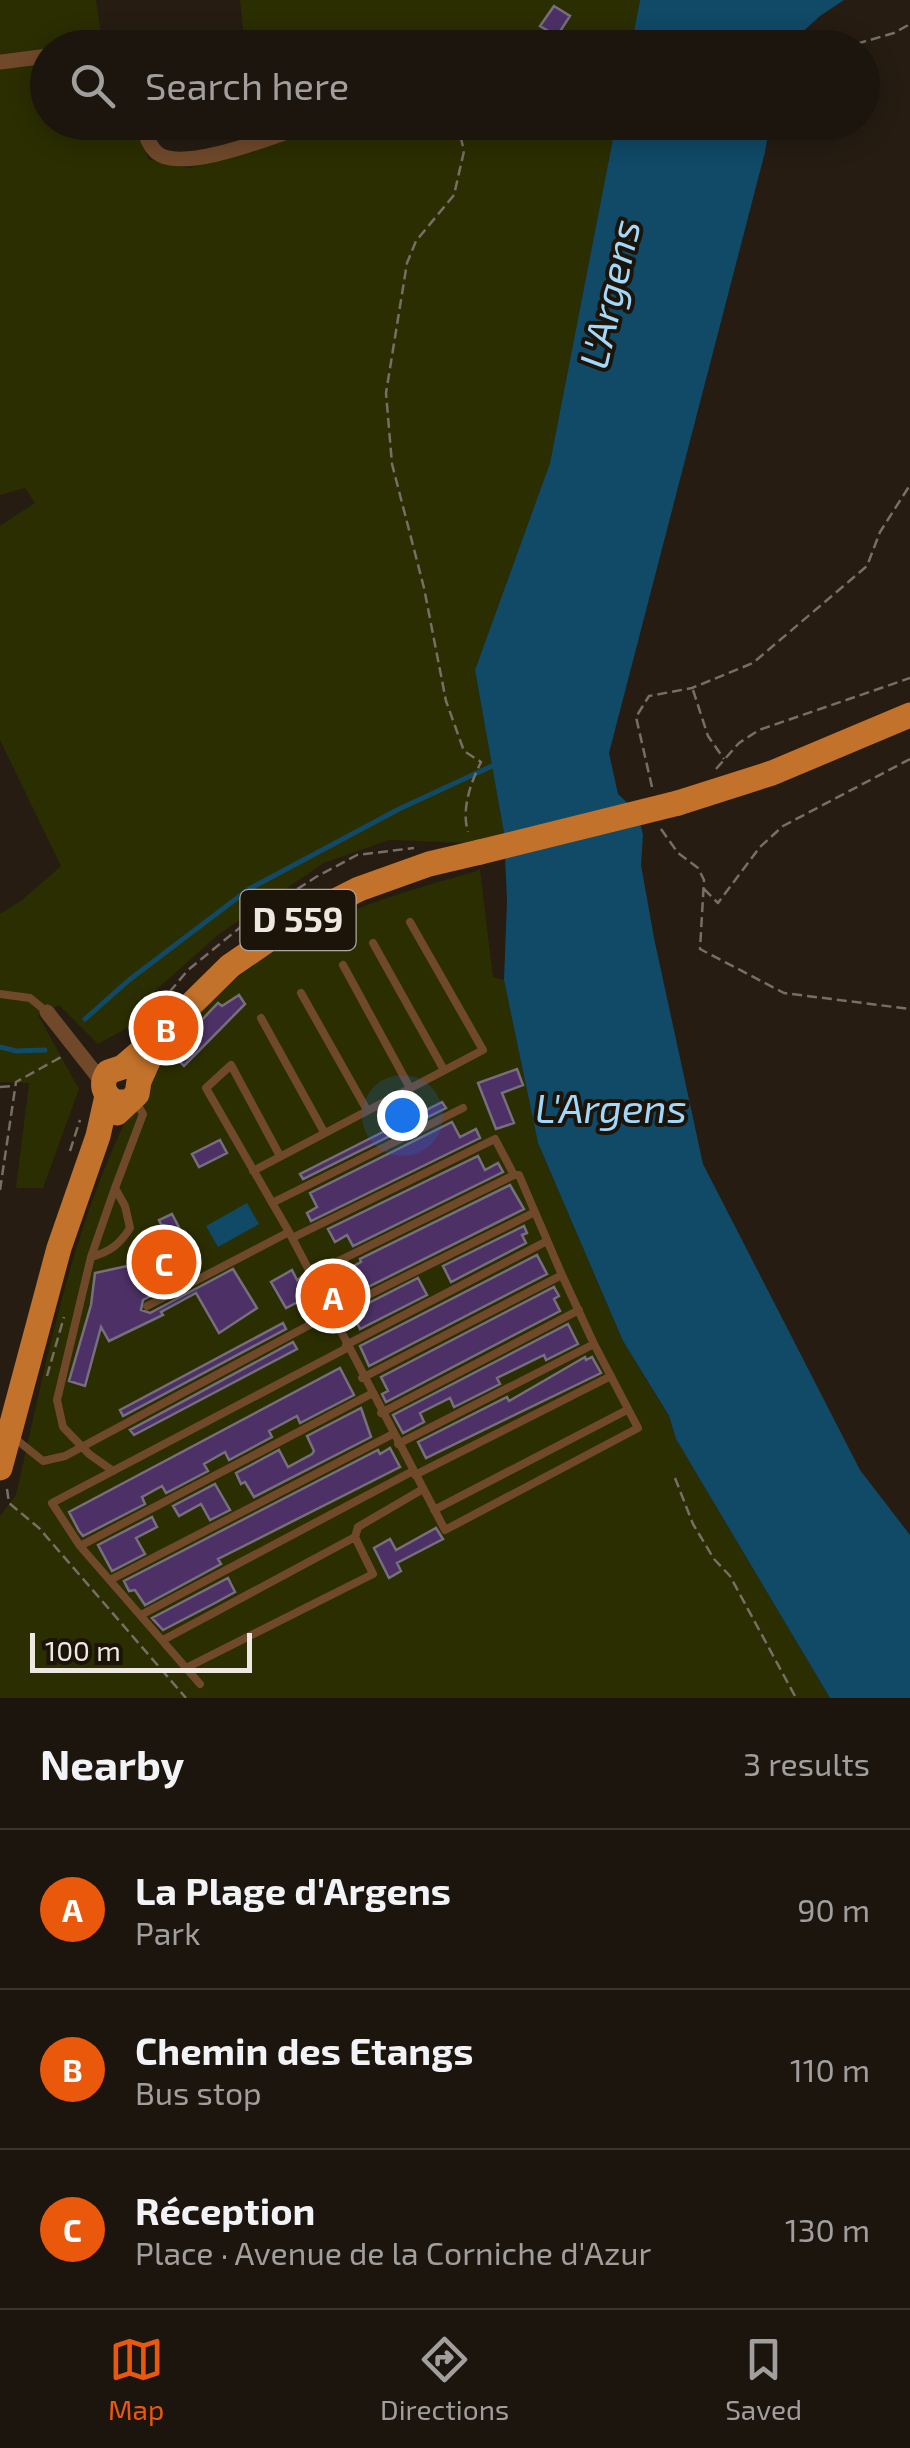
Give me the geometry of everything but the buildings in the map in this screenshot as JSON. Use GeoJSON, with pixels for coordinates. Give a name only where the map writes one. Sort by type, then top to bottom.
{"type":"FeatureCollection","features":[{"type":"Feature","properties":{"kind":"main road","name":"D 559"},"geometry":{"type":"LineString","coordinates":[[5,1471],[9,1433],[60,1248],[98,1136],[122,1085],[159,1036],[210,982],[294,922],[359,889],[474,843],[678,803],[772,774],[910,715]]}},
{"type":"Feature","properties":{"kind":"street"},"geometry":{"type":"LineString","coordinates":[[0,62],[30,58]]}},
{"type":"Feature","properties":{"kind":"street"},"geometry":{"type":"LineString","coordinates":[[149,140],[153,150],[164,158],[190,161],[257,140]]}},
{"type":"Feature","properties":{"kind":"street"},"geometry":{"type":"LineString","coordinates":[[47,1012],[74,1044],[122,1085]]}},
{"type":"Feature","properties":{"kind":"lane"},"geometry":{"type":"LineString","coordinates":[[253,1171],[482,1050],[410,922]]}},
{"type":"Feature","properties":{"kind":"lane"},"geometry":{"type":"LineString","coordinates":[[373,943],[444,1070]]}},
{"type":"Feature","properties":{"kind":"lane"},"geometry":{"type":"LineString","coordinates":[[343,965],[410,1088]]}},
{"type":"Feature","properties":{"kind":"lane"},"geometry":{"type":"LineString","coordinates":[[301,993],[367,1110]]}},
{"type":"Feature","properties":{"kind":"lane"},"geometry":{"type":"LineString","coordinates":[[0,994],[30,998],[47,1012]]}},
{"type":"Feature","properties":{"kind":"lane"},"geometry":{"type":"LineString","coordinates":[[261,1018],[324,1132]]}},
{"type":"Feature","properties":{"kind":"lane"},"geometry":{"type":"LineString","coordinates":[[280,1156],[231,1065],[206,1088],[290,1235],[310,1275],[330,1314],[362,1378],[445,1530],[638,1428],[594,1344],[519,1175],[310,1275]]}},
{"type":"Feature","properties":{"kind":"lane"},"geometry":{"type":"LineString","coordinates":[[113,1471],[89,1454],[64,1427],[56,1400],[91,1257],[143,1114],[122,1085]]}},
{"type":"Feature","properties":{"kind":"lane"},"geometry":{"type":"LineString","coordinates":[[272,1203],[463,1108]]}},
{"type":"Feature","properties":{"kind":"lane"},"geometry":{"type":"LineString","coordinates":[[146,1306],[495,1139],[514,1175]]}},
{"type":"Feature","properties":{"kind":"lane"},"geometry":{"type":"LineString","coordinates":[[91,1257],[121,1243],[130,1228],[125,1206],[115,1188]]}},
{"type":"Feature","properties":{"kind":"lane"},"geometry":{"type":"LineString","coordinates":[[9,1433],[42,1462],[65,1456],[330,1314],[535,1212]]}},
{"type":"Feature","properties":{"kind":"lane"},"geometry":{"type":"LineString","coordinates":[[200,1684],[80,1546],[52,1503],[548,1241]]}},
{"type":"Feature","properties":{"kind":"lane"},"geometry":{"type":"LineString","coordinates":[[362,1378],[562,1275]]}},
{"type":"Feature","properties":{"kind":"lane"},"geometry":{"type":"LineString","coordinates":[[381,1412],[579,1310]]}},
{"type":"Feature","properties":{"kind":"lane"},"geometry":{"type":"LineString","coordinates":[[398,1444],[594,1344]]}},
{"type":"Feature","properties":{"kind":"lane"},"geometry":{"type":"LineString","coordinates":[[140,1615],[610,1376]]}},
{"type":"Feature","properties":{"kind":"lane"},"geometry":{"type":"LineString","coordinates":[[80,1546],[371,1394]]}},
{"type":"Feature","properties":{"kind":"lane"},"geometry":{"type":"LineString","coordinates":[[434,1510],[627,1410]]}},
{"type":"Feature","properties":{"kind":"lane"},"geometry":{"type":"LineString","coordinates":[[110,1580],[393,1434]]}},
{"type":"Feature","properties":{"kind":"lane"},"geometry":{"type":"LineString","coordinates":[[186,1668],[373,1574],[355,1537],[358,1527],[423,1490]]}},
{"type":"Feature","properties":{"kind":"lane"},"geometry":{"type":"LineString","coordinates":[[163,1640],[355,1537]]}},
{"type":"Feature","properties":{"kind":"path"},"geometry":{"type":"LineString","coordinates":[[880,38],[910,24]]}},
{"type":"Feature","properties":{"kind":"path"},"geometry":{"type":"LineString","coordinates":[[461,140],[464,151],[454,195],[416,242],[407,263],[386,393],[392,464],[424,588],[446,700],[464,751],[482,762],[472,778],[465,822],[474,843]]}},
{"type":"Feature","properties":{"kind":"path"},"geometry":{"type":"LineString","coordinates":[[738,743],[760,730],[910,678]]}},
{"type":"Feature","properties":{"kind":"path"},"geometry":{"type":"LineString","coordinates":[[692,688],[708,736],[724,759]]}},
{"type":"Feature","properties":{"kind":"path"},"geometry":{"type":"LineString","coordinates":[[704,888],[718,903],[760,847],[783,826],[910,759]]}},
{"type":"Feature","properties":{"kind":"path"},"geometry":{"type":"LineString","coordinates":[[0,1190],[16,1082],[73,1050],[74,1044]]}},
{"type":"Feature","properties":{"kind":"path"},"geometry":{"type":"LineString","coordinates":[[0,1088],[15,1086]]}},
{"type":"Feature","properties":{"kind":"path"},"geometry":{"type":"LineString","coordinates":[[5,1471],[9,1503],[39,1528],[186,1698]]}},
{"type":"Feature","properties":{"kind":"path"},"geometry":{"type":"LineString","coordinates":[[675,1478],[693,1524],[714,1560],[730,1576],[796,1698]]}},
{"type":"Feature","properties":{"kind":"green space"},"geometry":{"type":"Polygon","coordinates":[[[0,0],[96,0],[100,30],[30,30],[30,51],[0,54],[0,0]]]}},
{"type":"Feature","properties":{"kind":"green space"},"geometry":{"type":"Polygon","coordinates":[[[240,0],[640,0],[634,30],[243,30],[240,0]]]}},
{"type":"Feature","properties":{"kind":"green space"},"geometry":{"type":"Polygon","coordinates":[[[30,64],[30,140],[141,140],[148,159],[189,168],[251,149],[251,140],[613,140],[550,463],[475,670],[504,833],[468,843],[389,840],[324,863],[219,934],[155,991],[136,1023],[98,1044],[59,1005],[38,1015],[79,1089],[43,1188],[16,1188],[29,1083],[0,1082],[0,914],[61,866],[0,740],[0,526],[35,503],[25,488],[0,495],[0,69],[30,64]]]}},
{"type":"Feature","properties":{"kind":"green space"},"geometry":{"type":"Polygon","coordinates":[[[480,870],[493,977],[504,980],[538,1143],[623,1341],[669,1417],[676,1439],[830,1698],[0,1698],[0,1516],[16,1495],[60,1306],[88,1214],[104,1169],[149,1073],[168,1044],[202,1007],[285,945],[366,905],[480,870]]]}},
{"type":"Feature","properties":{"kind":"water"},"geometry":{"type":"Polygon","coordinates":[[[640,0],[844,0],[805,30],[634,30],[640,0]]]}},
{"type":"Feature","properties":{"kind":"water","name":"L'Argens"},"geometry":{"type":"Polygon","coordinates":[[[613,140],[767,140],[609,753],[618,794],[637,812],[643,835],[641,865],[654,938],[703,1164],[860,1470],[910,1535],[910,1698],[830,1698],[676,1439],[669,1416],[623,1341],[538,1143],[504,980],[504,833],[475,670],[550,463],[613,140]]]}},
{"type":"Feature","properties":{"kind":"water"},"geometry":{"type":"Polygon","coordinates":[[[247,1203],[259,1224],[218,1247],[206,1226],[247,1203]]]}},
{"type":"Feature","properties":{"kind":"waterway"},"geometry":{"type":"LineString","coordinates":[[85,1019],[129,980],[249,889],[399,809],[492,766]]}},
{"type":"Feature","properties":{"kind":"waterway"},"geometry":{"type":"LineString","coordinates":[[0,1047],[45,1050]]}},
{"type":"Feature","properties":{"kind":"place","name":"Chemin des Etangs"},"geometry":{"type":"Point","coordinates":[166,1028]}},
{"type":"Feature","properties":{"kind":"place","name":"Réception"},"geometry":{"type":"Point","coordinates":[164,1262]}},
{"type":"Feature","properties":{"kind":"place","name":"La Plage d'Argens"},"geometry":{"type":"Point","coordinates":[333,1296]}}]}
